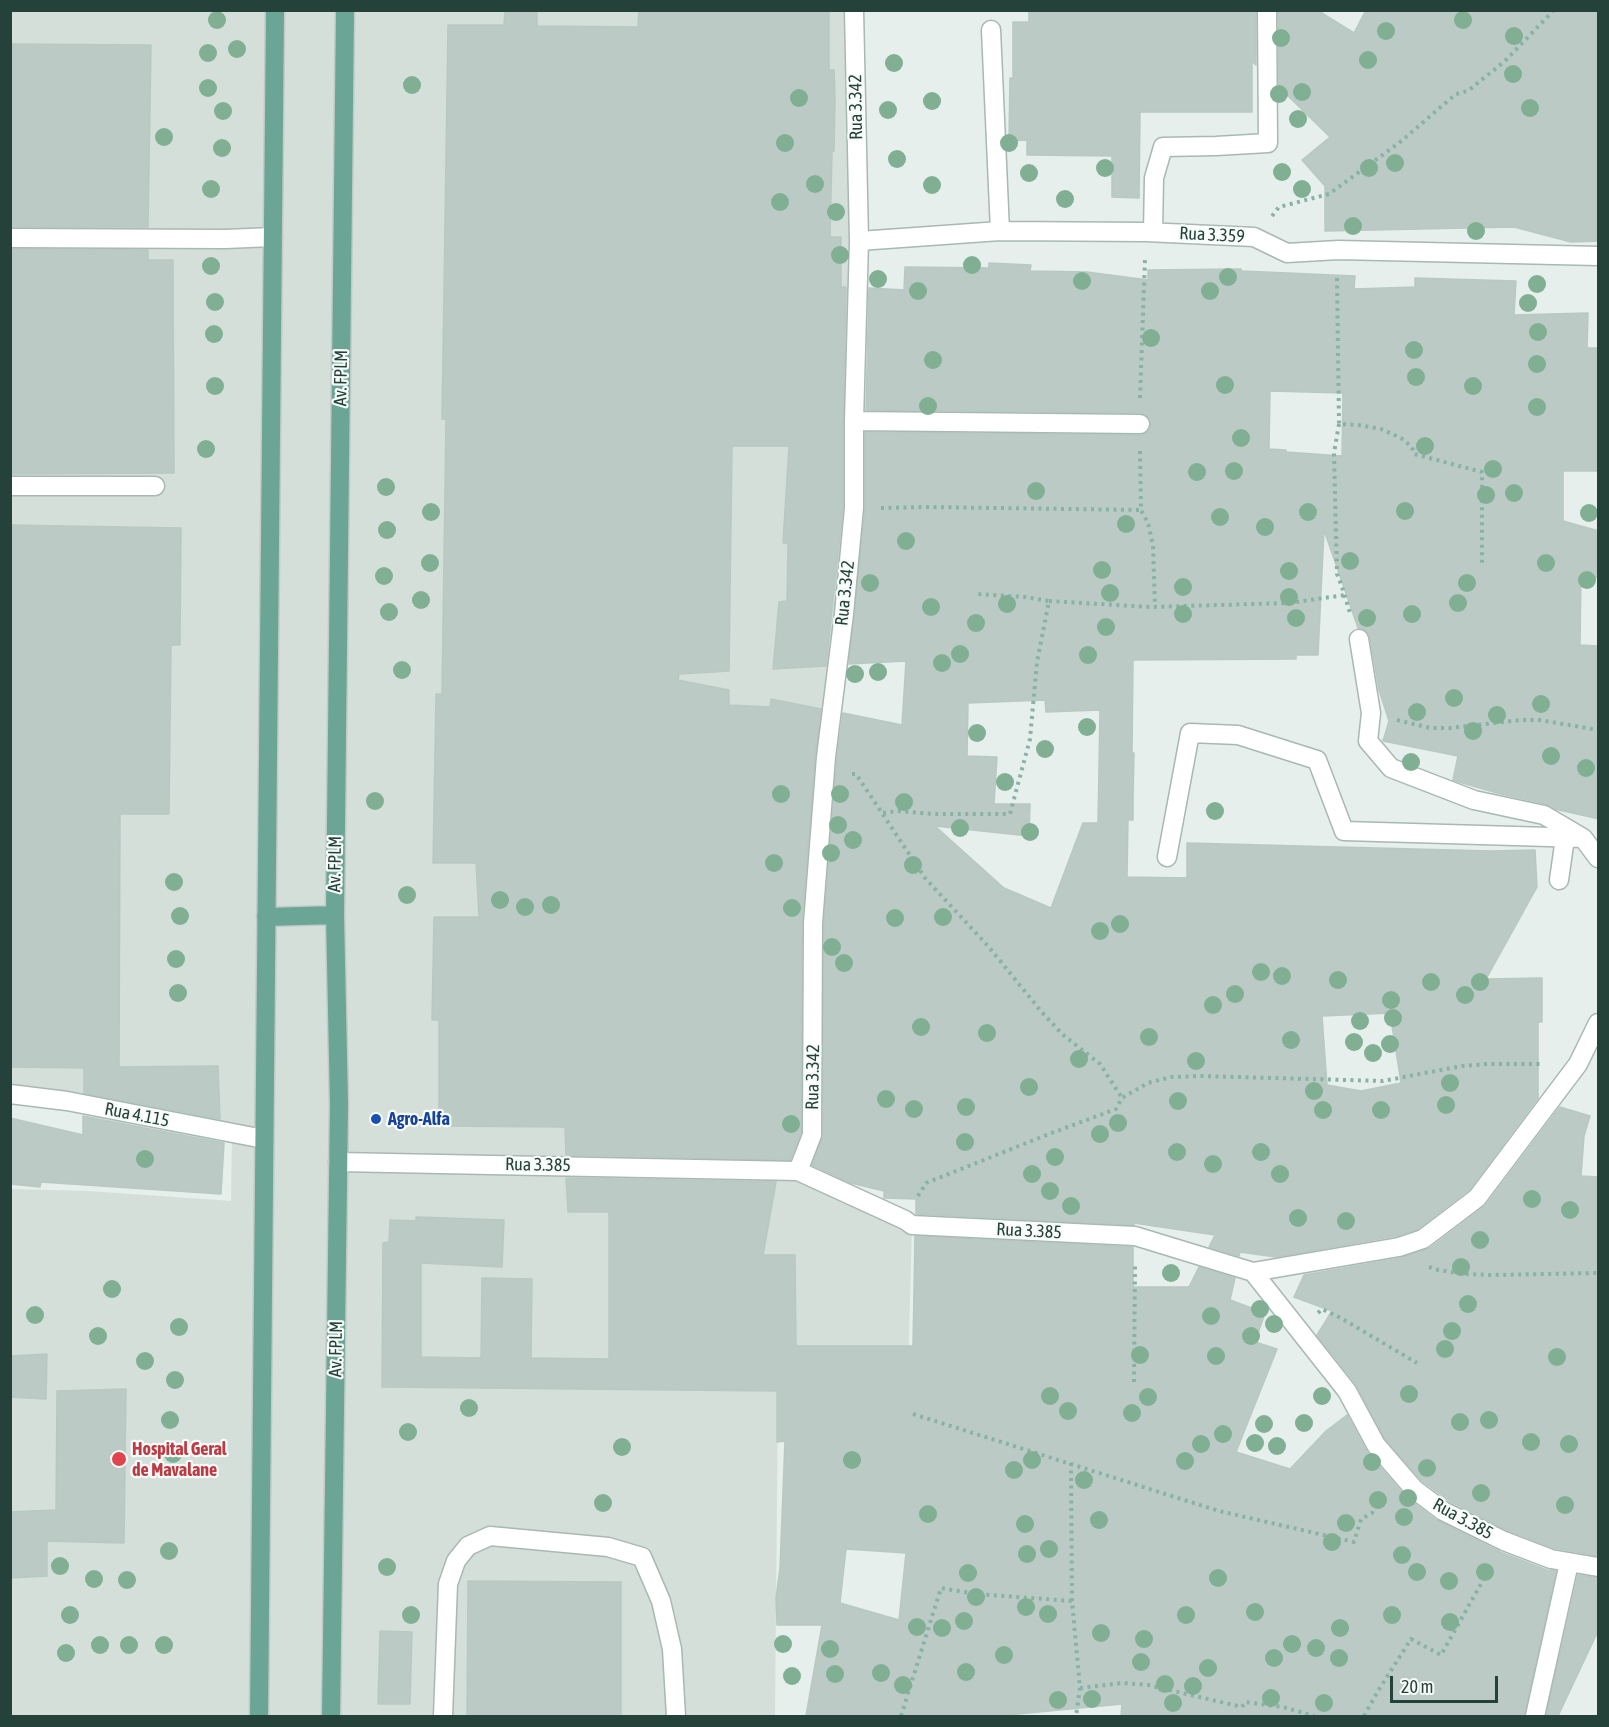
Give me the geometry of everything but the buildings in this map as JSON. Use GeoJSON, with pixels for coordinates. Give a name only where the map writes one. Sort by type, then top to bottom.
{"type":"FeatureCollection","features":[{"type":"Feature","properties":{"kind":"main road"},"geometry":{"type":"LineString","coordinates":[[259,1716],[275,10]]}},
{"type":"Feature","properties":{"kind":"main road","name":"Av. FPLM"},"geometry":{"type":"LineString","coordinates":[[331,1716],[339,1104],[335,915],[345,10]]}},
{"type":"Feature","properties":{"kind":"main road"},"geometry":{"type":"LineString","coordinates":[[266,917],[335,915]]}},
{"type":"Feature","properties":{"kind":"street","name":"Rua 3.342"},"geometry":{"type":"LineString","coordinates":[[798,1171],[812,1135],[813,923],[826,757],[844,614],[854,508],[859,242],[854,10]]}},
{"type":"Feature","properties":{"kind":"street"},"geometry":{"type":"LineString","coordinates":[[1153,232],[1154,178],[1163,147],[1268,143],[1268,10]]}},
{"type":"Feature","properties":{"kind":"street"},"geometry":{"type":"LineString","coordinates":[[991,30],[1000,231]]}},
{"type":"Feature","properties":{"kind":"street","name":"Rua 3.359"},"geometry":{"type":"LineString","coordinates":[[859,242],[1000,231],[1153,232],[1254,237],[1287,253],[1338,250],[1599,256]]}},
{"type":"Feature","properties":{"kind":"street"},"geometry":{"type":"LineString","coordinates":[[10,238],[225,239],[273,237]]}},
{"type":"Feature","properties":{"kind":"street"},"geometry":{"type":"LineString","coordinates":[[854,421],[1140,424]]}},
{"type":"Feature","properties":{"kind":"street"},"geometry":{"type":"LineString","coordinates":[[10,486],[155,486]]}},
{"type":"Feature","properties":{"kind":"street"},"geometry":{"type":"LineString","coordinates":[[1359,639],[1371,713],[1368,741],[1391,768],[1474,800],[1544,815],[1599,858]]}},
{"type":"Feature","properties":{"kind":"street"},"geometry":{"type":"LineString","coordinates":[[1167,857],[1190,734],[1238,735],[1317,760],[1344,831],[1574,838]]}},
{"type":"Feature","properties":{"kind":"street"},"geometry":{"type":"LineString","coordinates":[[1559,880],[1574,838]]}},
{"type":"Feature","properties":{"kind":"street"},"geometry":{"type":"LineString","coordinates":[[1253,1272],[1398,1247],[1423,1239],[1477,1198],[1578,1064],[1599,1023]]}},
{"type":"Feature","properties":{"kind":"street","name":"Rua 4.115"},"geometry":{"type":"LineString","coordinates":[[10,1094],[67,1101],[264,1139]]}},
{"type":"Feature","properties":{"kind":"street","name":"Rua 3.385"},"geometry":{"type":"LineString","coordinates":[[338,1162],[798,1171],[912,1225],[1135,1236],[1253,1272],[1347,1391],[1376,1445],[1414,1489],[1443,1511],[1504,1541],[1551,1559],[1599,1567]]}},
{"type":"Feature","properties":{"kind":"street"},"geometry":{"type":"LineString","coordinates":[[443,1716],[448,1584],[456,1560],[468,1545],[490,1536],[608,1547],[642,1557],[661,1601],[672,1649],[676,1716]]}},
{"type":"Feature","properties":{"kind":"street"},"geometry":{"type":"LineString","coordinates":[[1535,1716],[1569,1563]]}},
{"type":"Feature","properties":{"kind":"path"},"geometry":{"type":"LineString","coordinates":[[1254,237],[1279,207],[1329,194],[1399,143],[1456,94],[1468,91],[1504,61],[1554,10]]}},
{"type":"Feature","properties":{"kind":"path"},"geometry":{"type":"LineString","coordinates":[[1338,250],[1339,424],[1335,453],[1337,574],[1359,639]]}},
{"type":"Feature","properties":{"kind":"path"},"geometry":{"type":"LineString","coordinates":[[1339,424],[1381,429],[1401,438],[1412,447],[1414,454],[1482,472],[1482,565]]}},
{"type":"Feature","properties":{"kind":"path"},"geometry":{"type":"LineString","coordinates":[[854,508],[1141,510]]}},
{"type":"Feature","properties":{"kind":"path"},"geometry":{"type":"LineString","coordinates":[[977,594],[1085,604],[1150,607],[1289,603],[1345,595]]}},
{"type":"Feature","properties":{"kind":"path"},"geometry":{"type":"LineString","coordinates":[[883,813],[898,811],[933,814],[1010,814],[1030,739],[1037,662],[1049,601]]}},
{"type":"Feature","properties":{"kind":"path"},"geometry":{"type":"LineString","coordinates":[[1371,713],[1430,728],[1539,720],[1599,730]]}},
{"type":"Feature","properties":{"kind":"path"},"geometry":{"type":"LineString","coordinates":[[826,757],[841,774],[856,774],[925,878],[988,946],[1062,1034],[1100,1064],[1122,1098]]}},
{"type":"Feature","properties":{"kind":"path"},"geometry":{"type":"LineString","coordinates":[[905,1220],[926,1183],[1116,1109],[1122,1098],[1148,1083],[1171,1077],[1383,1081],[1462,1066],[1578,1064]]}},
{"type":"Feature","properties":{"kind":"path"},"geometry":{"type":"LineString","coordinates":[[1134,1382],[1135,1236]]}},
{"type":"Feature","properties":{"kind":"path"},"geometry":{"type":"LineString","coordinates":[[1398,1247],[1418,1263],[1438,1270],[1465,1274],[1599,1273]]}},
{"type":"Feature","properties":{"kind":"path"},"geometry":{"type":"LineString","coordinates":[[1290,1318],[1310,1320],[1322,1309],[1357,1326],[1417,1363]]}},
{"type":"Feature","properties":{"kind":"path"},"geometry":{"type":"LineString","coordinates":[[913,1414],[1219,1511],[1354,1542],[1361,1519],[1372,1513],[1386,1476],[1395,1466]]}},
{"type":"Feature","properties":{"kind":"path"},"geometry":{"type":"LineString","coordinates":[[1071,1463],[1072,1601],[1080,1688],[1076,1716]]}},
{"type":"Feature","properties":{"kind":"path"},"geometry":{"type":"LineString","coordinates":[[1364,1716],[1410,1639],[1441,1655],[1504,1541]]}},
{"type":"Feature","properties":{"kind":"path"},"geometry":{"type":"LineString","coordinates":[[901,1716],[941,1588],[976,1594],[1072,1601]]}},
{"type":"Feature","properties":{"kind":"path"},"geometry":{"type":"LineString","coordinates":[[1080,1688],[1124,1683],[1148,1685],[1242,1707],[1245,1702],[1283,1707],[1314,1716]]}},
{"type":"Feature","properties":{"kind":"shaded area"},"geometry":{"type":"Polygon","coordinates":[[[11,11],[854,11],[854,421],[826,757],[813,1077],[798,1171],[912,1225],[907,1408],[778,1391],[775,1716],[11,1716],[11,1189],[88,1191],[231,1201],[232,1134],[11,1094],[11,11]]]}},
{"type":"Feature","properties":{"kind":"place","name":"Agro-Alfa"},"geometry":{"type":"Point","coordinates":[376,1119]}},
{"type":"Feature","properties":{"kind":"place","name":"Hospital Geral de Mavalane"},"geometry":{"type":"Point","coordinates":[119,1459]}}]}
